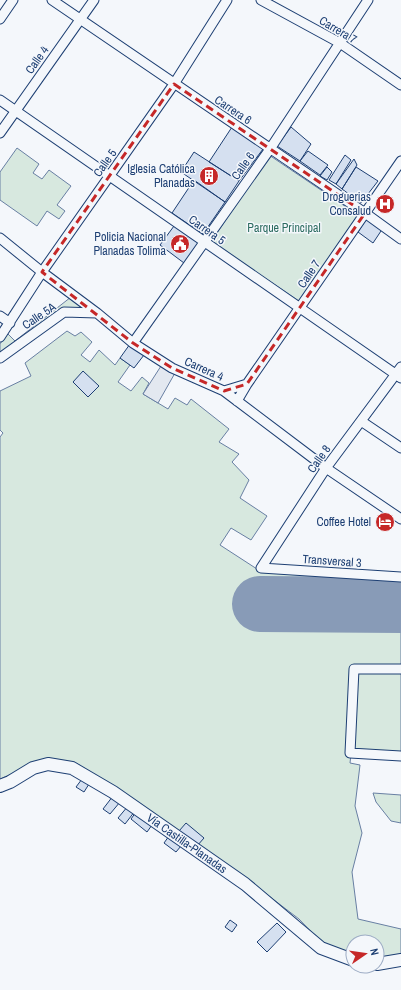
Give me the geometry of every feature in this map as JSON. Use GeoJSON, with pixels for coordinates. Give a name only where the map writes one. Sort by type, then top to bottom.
{"type":"FeatureCollection","features":[{"type":"Feature","properties":{"kind":"main road","name":"Vía Castilla-Planadas"},"geometry":{"type":"LineString","coordinates":[[5,784],[33,768],[48,764],[72,768],[113,792],[245,884],[321,948],[345,957]]}},
{"type":"Feature","properties":{"kind":"main road"},"geometry":{"type":"LineString","coordinates":[[385,963],[401,960]]}},
{"type":"Feature","properties":{"kind":"street"},"geometry":{"type":"LineString","coordinates":[[0,19],[13,0]]}},
{"type":"Feature","properties":{"kind":"street","name":"Carrera 6"},"geometry":{"type":"LineString","coordinates":[[52,0],[401,239]]}},
{"type":"Feature","properties":{"kind":"street","name":"Calle 4"},"geometry":{"type":"LineString","coordinates":[[0,133],[94,0]]}},
{"type":"Feature","properties":{"kind":"street","name":"Calle 5"},"geometry":{"type":"LineString","coordinates":[[0,338],[42,272],[174,84],[227,0]]}},
{"type":"Feature","properties":{"kind":"street","name":"Carrera 7"},"geometry":{"type":"LineString","coordinates":[[261,0],[340,43],[401,85]]}},
{"type":"Feature","properties":{"kind":"street","name":"Calle 6"},"geometry":{"type":"LineString","coordinates":[[133,343],[270,149],[368,0]]}},
{"type":"Feature","properties":{"kind":"street","name":"Carrera 5"},"geometry":{"type":"LineString","coordinates":[[0,100],[299,309],[399,373]]}},
{"type":"Feature","properties":{"kind":"street","name":"Calle 7"},"geometry":{"type":"LineString","coordinates":[[237,401],[247,384],[401,160]]}},
{"type":"Feature","properties":{"kind":"street","name":"Carrera 4"},"geometry":{"type":"LineString","coordinates":[[0,238],[42,272],[97,313],[133,343],[172,368],[224,391],[326,468],[401,520]]}},
{"type":"Feature","properties":{"kind":"street","name":"Calle 5A"},"geometry":{"type":"LineString","coordinates":[[0,358],[64,312],[97,313]]}},
{"type":"Feature","properties":{"kind":"street"},"geometry":{"type":"LineString","coordinates":[[0,316],[10,322]]}},
{"type":"Feature","properties":{"kind":"street","name":"Calle 8"},"geometry":{"type":"LineString","coordinates":[[261,568],[326,468],[399,373]]}},
{"type":"Feature","properties":{"kind":"street"},"geometry":{"type":"LineString","coordinates":[[224,391],[247,384]]}},
{"type":"Feature","properties":{"kind":"street"},"geometry":{"type":"LineString","coordinates":[[361,421],[401,448]]}},
{"type":"Feature","properties":{"kind":"street","name":"Transversal 3"},"geometry":{"type":"LineString","coordinates":[[261,568],[398,577]]}},
{"type":"Feature","properties":{"kind":"street"},"geometry":{"type":"LineString","coordinates":[[398,577],[401,568]]}},
{"type":"Feature","properties":{"kind":"street"},"geometry":{"type":"LineString","coordinates":[[401,670],[354,669],[350,753],[401,756]]}},
{"type":"Feature","properties":{"kind":"highlighted area"},"geometry":{"type":"Polygon","coordinates":[[[174,84],[365,213],[247,384],[224,391],[172,368],[133,343],[42,272],[174,84]]]}},
{"type":"Feature","properties":{"kind":"green space"},"geometry":{"type":"Polygon","coordinates":[[[17,148],[39,164],[33,173],[42,179],[49,170],[71,186],[57,205],[65,211],[59,219],[47,211],[37,226],[0,200],[0,172],[17,148]]]}},
{"type":"Feature","properties":{"kind":"green space","name":"Parque Principal"},"geometry":{"type":"Polygon","coordinates":[[[269,155],[358,215],[299,301],[211,242],[269,155]]]}},
{"type":"Feature","properties":{"kind":"green space"},"geometry":{"type":"Polygon","coordinates":[[[71,297],[90,310],[62,309],[0,354],[0,344],[7,333],[15,341],[71,297]]]}},
{"type":"Feature","properties":{"kind":"green space"},"geometry":{"type":"Polygon","coordinates":[[[67,331],[75,336],[81,332],[92,342],[81,355],[90,362],[99,350],[115,365],[120,358],[130,365],[118,382],[131,391],[142,377],[149,383],[143,394],[168,409],[175,398],[187,405],[191,399],[229,429],[219,442],[239,454],[232,462],[249,480],[240,498],[267,516],[251,540],[231,528],[220,545],[257,569],[401,581],[401,753],[351,754],[350,763],[360,765],[355,806],[362,833],[352,872],[358,919],[401,929],[401,957],[385,960],[385,934],[345,934],[345,953],[323,944],[299,919],[253,884],[117,789],[76,763],[49,762],[32,765],[0,779],[0,437],[3,433],[0,430],[0,391],[31,376],[25,363],[67,331]]]}},
{"type":"Feature","properties":{"kind":"green space"},"geometry":{"type":"Polygon","coordinates":[[[373,793],[401,795],[401,823],[391,821],[376,802],[373,793]]]}},
{"type":"Feature","properties":{"kind":"shaded area"},"geometry":{"type":"Polygon","coordinates":[[[161,366],[175,373],[158,403],[143,394],[161,366]]]}},
{"type":"Feature","properties":{"kind":"building"},"geometry":{"type":"Polygon","coordinates":[[[232,127],[263,149],[239,181],[209,162],[232,127]]]}},
{"type":"Feature","properties":{"kind":"building"},"geometry":{"type":"Polygon","coordinates":[[[291,127],[311,144],[300,161],[277,146],[291,127]]]}},
{"type":"Feature","properties":{"kind":"building"},"geometry":{"type":"Polygon","coordinates":[[[308,151],[328,165],[320,175],[300,161],[308,151]]]}},
{"type":"Feature","properties":{"kind":"building","name":"Iglesia Católica Planadas"},"geometry":{"type":"Polygon","coordinates":[[[194,152],[239,181],[225,202],[181,172],[194,152]]]}},
{"type":"Feature","properties":{"kind":"building"},"geometry":{"type":"Polygon","coordinates":[[[345,155],[351,160],[336,184],[329,180],[345,155]]]}},
{"type":"Feature","properties":{"kind":"building"},"geometry":{"type":"Polygon","coordinates":[[[354,159],[357,165],[342,189],[336,184],[354,159]]]}},
{"type":"Feature","properties":{"kind":"building"},"geometry":{"type":"Polygon","coordinates":[[[327,167],[332,172],[327,180],[320,176],[327,167]]]}},
{"type":"Feature","properties":{"kind":"building"},"geometry":{"type":"Polygon","coordinates":[[[356,167],[378,181],[361,203],[342,189],[356,167]]]}},
{"type":"Feature","properties":{"kind":"building"},"geometry":{"type":"Polygon","coordinates":[[[194,180],[225,202],[203,234],[172,213],[194,180]]]}},
{"type":"Feature","properties":{"kind":"building"},"geometry":{"type":"Polygon","coordinates":[[[367,218],[383,228],[373,243],[358,232],[367,218]]]}},
{"type":"Feature","properties":{"kind":"building","name":"Policia Nacional Planadas Tolima"},"geometry":{"type":"Polygon","coordinates":[[[174,226],[199,242],[184,263],[160,245],[174,226]]]}},
{"type":"Feature","properties":{"kind":"building"},"geometry":{"type":"Polygon","coordinates":[[[130,344],[144,355],[134,368],[120,358],[130,344]]]}},
{"type":"Feature","properties":{"kind":"building"},"geometry":{"type":"Polygon","coordinates":[[[83,371],[99,386],[88,397],[73,382],[83,371]]]}},
{"type":"Feature","properties":{"kind":"building"},"geometry":{"type":"Polygon","coordinates":[[[82,779],[89,784],[84,792],[76,787],[82,779]]]}},
{"type":"Feature","properties":{"kind":"building"},"geometry":{"type":"Polygon","coordinates":[[[113,796],[120,802],[110,814],[103,809],[113,796]]]}},
{"type":"Feature","properties":{"kind":"building"},"geometry":{"type":"Polygon","coordinates":[[[128,806],[135,811],[125,824],[118,818],[128,806]]]}},
{"type":"Feature","properties":{"kind":"building"},"geometry":{"type":"Polygon","coordinates":[[[136,812],[152,825],[147,832],[131,819],[136,812]]]}},
{"type":"Feature","properties":{"kind":"building"},"geometry":{"type":"Polygon","coordinates":[[[186,823],[204,838],[197,846],[179,831],[186,823]]]}},
{"type":"Feature","properties":{"kind":"building"},"geometry":{"type":"Polygon","coordinates":[[[169,836],[181,846],[176,852],[164,843],[169,836]]]}},
{"type":"Feature","properties":{"kind":"building"},"geometry":{"type":"Polygon","coordinates":[[[230,920],[237,925],[232,932],[225,927],[230,920]]]}},
{"type":"Feature","properties":{"kind":"building"},"geometry":{"type":"Polygon","coordinates":[[[277,923],[286,932],[267,952],[257,942],[277,923]]]}},
{"type":"Feature","properties":{"kind":"runway"},"geometry":{"type":"LineString","coordinates":[[260,604],[401,605]]}},
{"type":"Feature","properties":{"kind":"place","name":"Iglesia Católica Planadas"},"geometry":{"type":"Point","coordinates":[209,176]}},
{"type":"Feature","properties":{"kind":"place","name":"Droguerias Consalud"},"geometry":{"type":"Point","coordinates":[385,204]}},
{"type":"Feature","properties":{"kind":"place","name":"Policia Nacional Planadas Tolima"},"geometry":{"type":"Point","coordinates":[180,244]}},
{"type":"Feature","properties":{"kind":"place","name":"Coffee Hotel"},"geometry":{"type":"Point","coordinates":[385,522]}}]}
